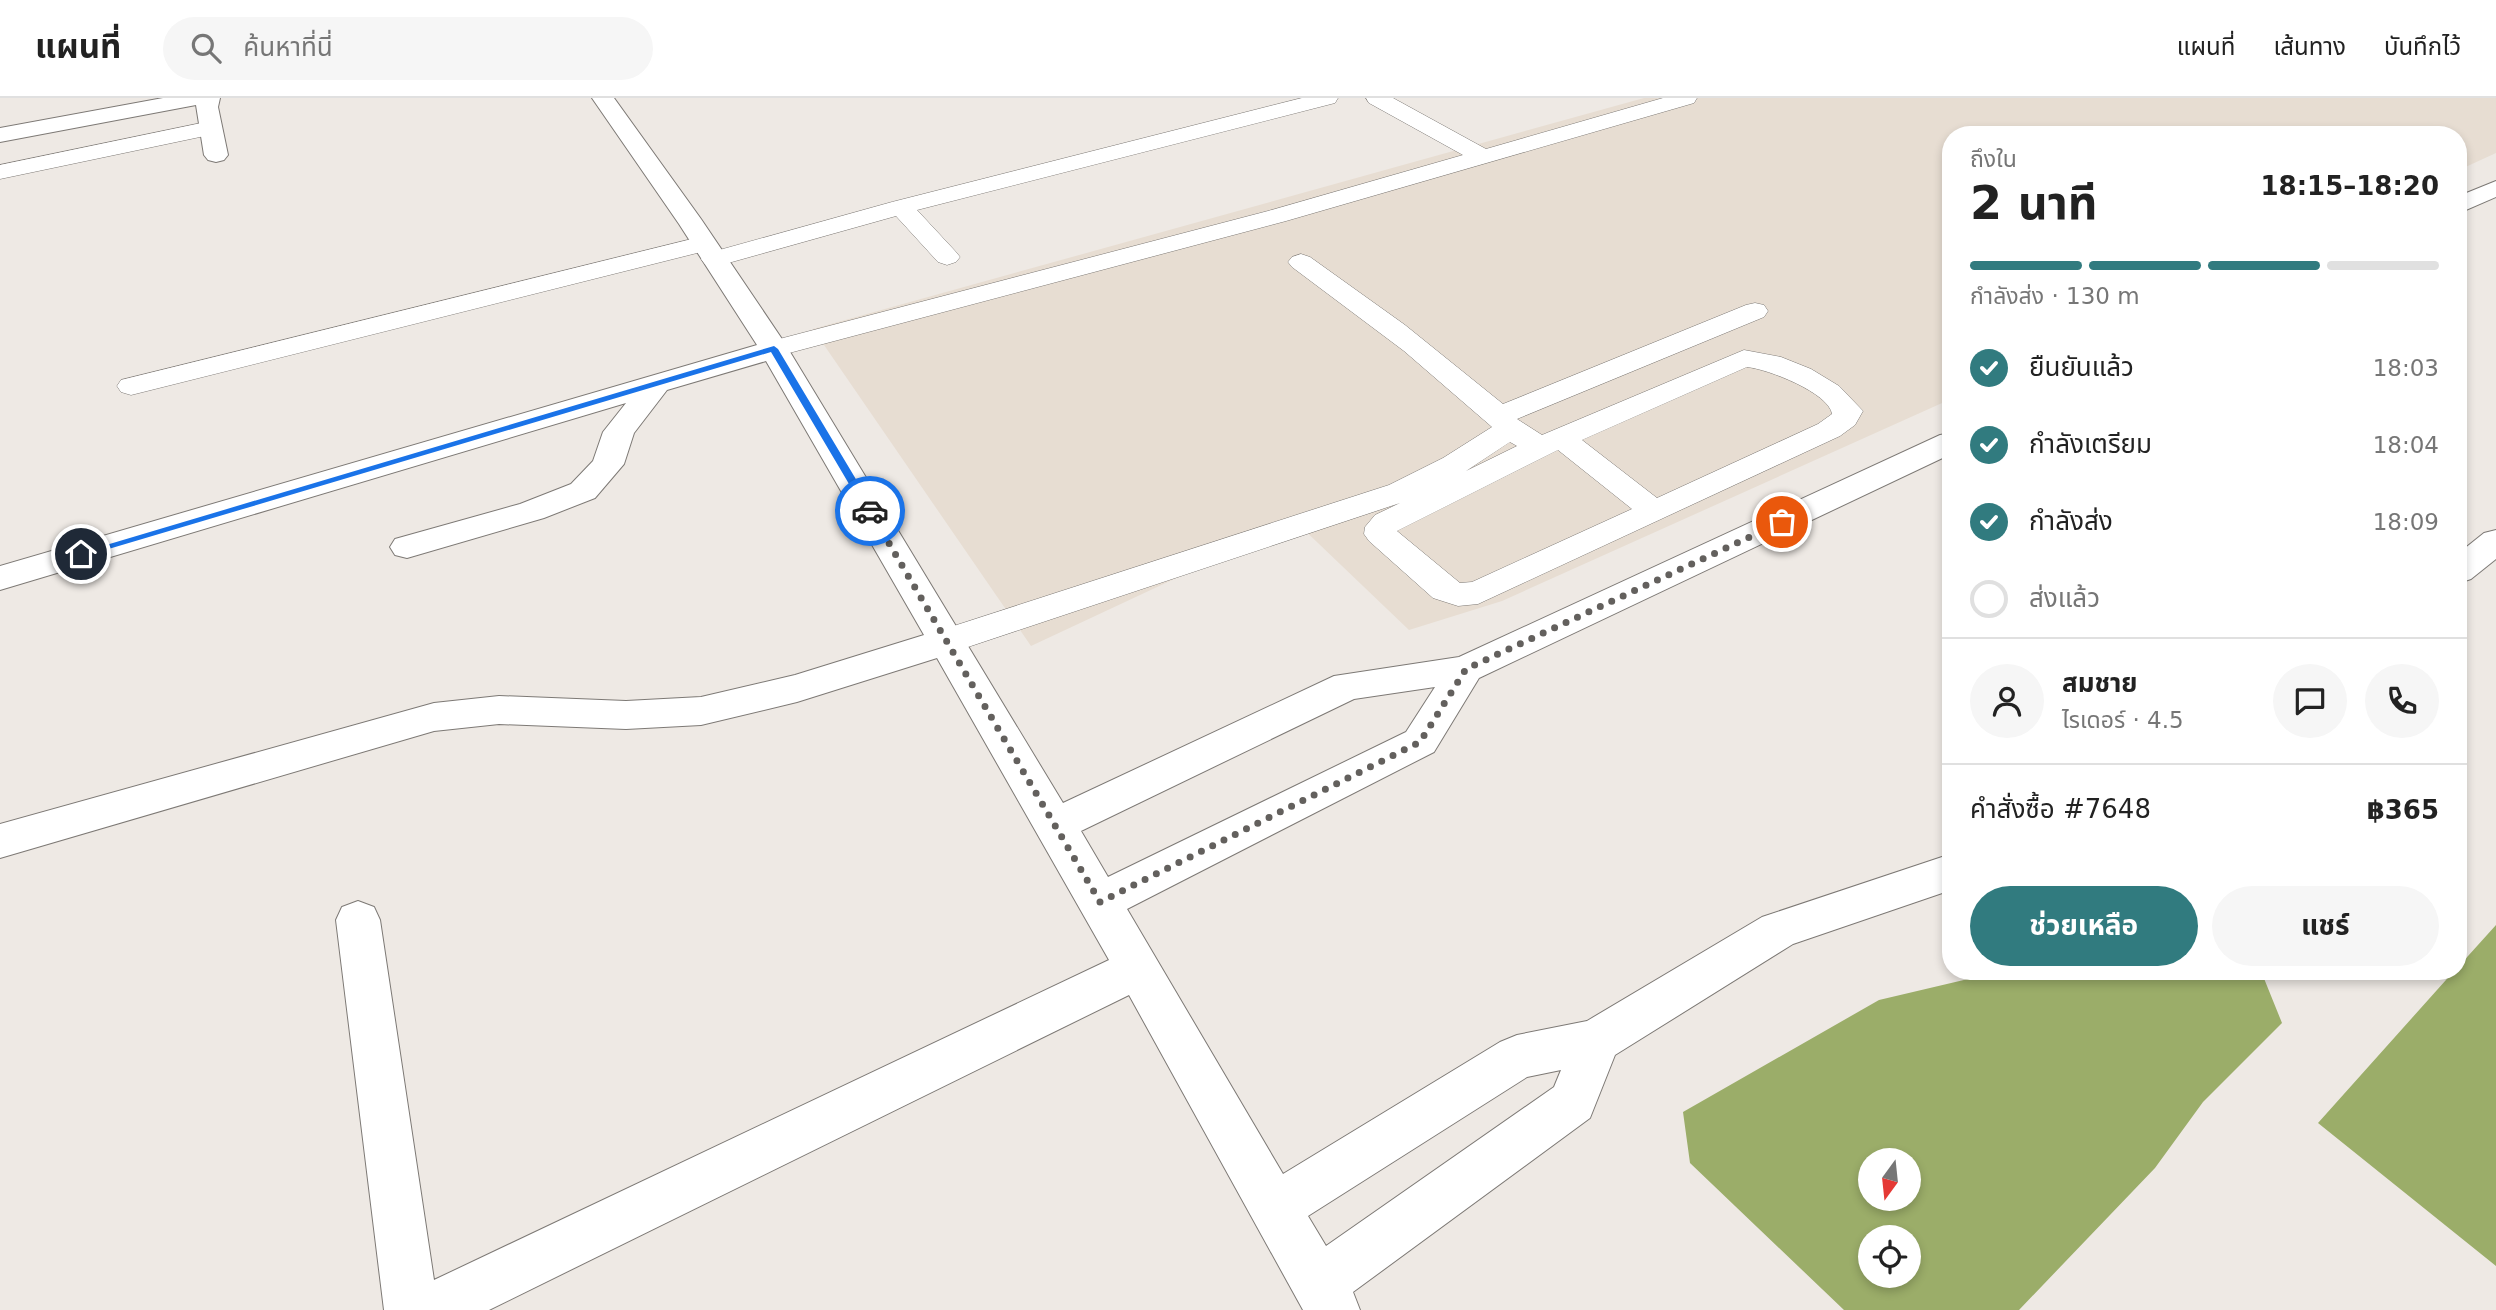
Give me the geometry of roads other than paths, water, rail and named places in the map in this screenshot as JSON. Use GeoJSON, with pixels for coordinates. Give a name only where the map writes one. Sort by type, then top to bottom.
{"type":"FeatureCollection","features":[{"type":"Feature","properties":{"kind":"street"},"geometry":{"type":"LineString","coordinates":[[0,135],[200,98]]}},
{"type":"Feature","properties":{"kind":"street"},"geometry":{"type":"LineString","coordinates":[[209,98],[207,107],[216,155]]}},
{"type":"Feature","properties":{"kind":"street"},"geometry":{"type":"LineString","coordinates":[[603,98],[774,349],[1100,902],[1326,1297],[1573,1102],[1596,1041]]}},
{"type":"Feature","properties":{"kind":"street"},"geometry":{"type":"LineString","coordinates":[[2467,201],[2496,188]]}},
{"type":"Feature","properties":{"kind":"street"},"geometry":{"type":"LineString","coordinates":[[0,578],[774,349]]}},
{"type":"Feature","properties":{"kind":"street"},"geometry":{"type":"LineString","coordinates":[[407,548],[532,511],[583,491],[608,464],[620,432],[655,386]]}},
{"type":"Feature","properties":{"kind":"street"},"geometry":{"type":"LineString","coordinates":[[1055,825],[1347,686],[1466,669],[1942,446]]}},
{"type":"Feature","properties":{"kind":"street"},"geometry":{"type":"LineString","coordinates":[[2467,565],[2496,541]]}},
{"type":"Feature","properties":{"kind":"street"},"geometry":{"type":"LineString","coordinates":[[0,841],[434,717],[499,710],[651,715],[701,711],[797,688],[947,641]]}},
{"type":"Feature","properties":{"kind":"street"},"geometry":{"type":"LineString","coordinates":[[1100,902],[1420,742],[1466,669]]}},
{"type":"Feature","properties":{"kind":"street"},"geometry":{"type":"LineString","coordinates":[[1275,1208],[1517,1056],[1596,1041],[1778,930],[1942,875]]}},
{"type":"Feature","properties":{"kind":"street"},"geometry":{"type":"LineString","coordinates":[[358,920],[411,1310]]}},
{"type":"Feature","properties":{"kind":"street"},"geometry":{"type":"LineString","coordinates":[[431,1310],[1138,968]]}},
{"type":"Feature","properties":{"kind":"lane"},"geometry":{"type":"LineString","coordinates":[[131,386],[901,207],[1327,98]]}},
{"type":"Feature","properties":{"kind":"lane"},"geometry":{"type":"LineString","coordinates":[[1377,98],[1482,156]]}},
{"type":"Feature","properties":{"kind":"lane"},"geometry":{"type":"LineString","coordinates":[[774,349],[1215,233],[1686,98]]}},
{"type":"Feature","properties":{"kind":"lane"},"geometry":{"type":"LineString","coordinates":[[0,172],[211,128]]}},
{"type":"Feature","properties":{"kind":"lane"},"geometry":{"type":"LineString","coordinates":[[901,207],[947,257]]}},
{"type":"Feature","properties":{"kind":"lane"},"geometry":{"type":"LineString","coordinates":[[1301,262],[1350,296],[1505,422],[1550,443],[1654,511]]}},
{"type":"Feature","properties":{"kind":"lane"},"geometry":{"type":"LineString","coordinates":[[947,641],[1400,492],[1454,466],[1505,422],[1755,311]]}},
{"type":"Feature","properties":{"kind":"lane"},"geometry":{"type":"LineString","coordinates":[[1744,358],[1763,359],[1786,367],[1841,401],[1848,411],[1845,419],[1829,430],[1654,511],[1478,593],[1458,595],[1445,590],[1380,534],[1381,527],[1386,522],[1550,443],[1744,358]]}}]}
